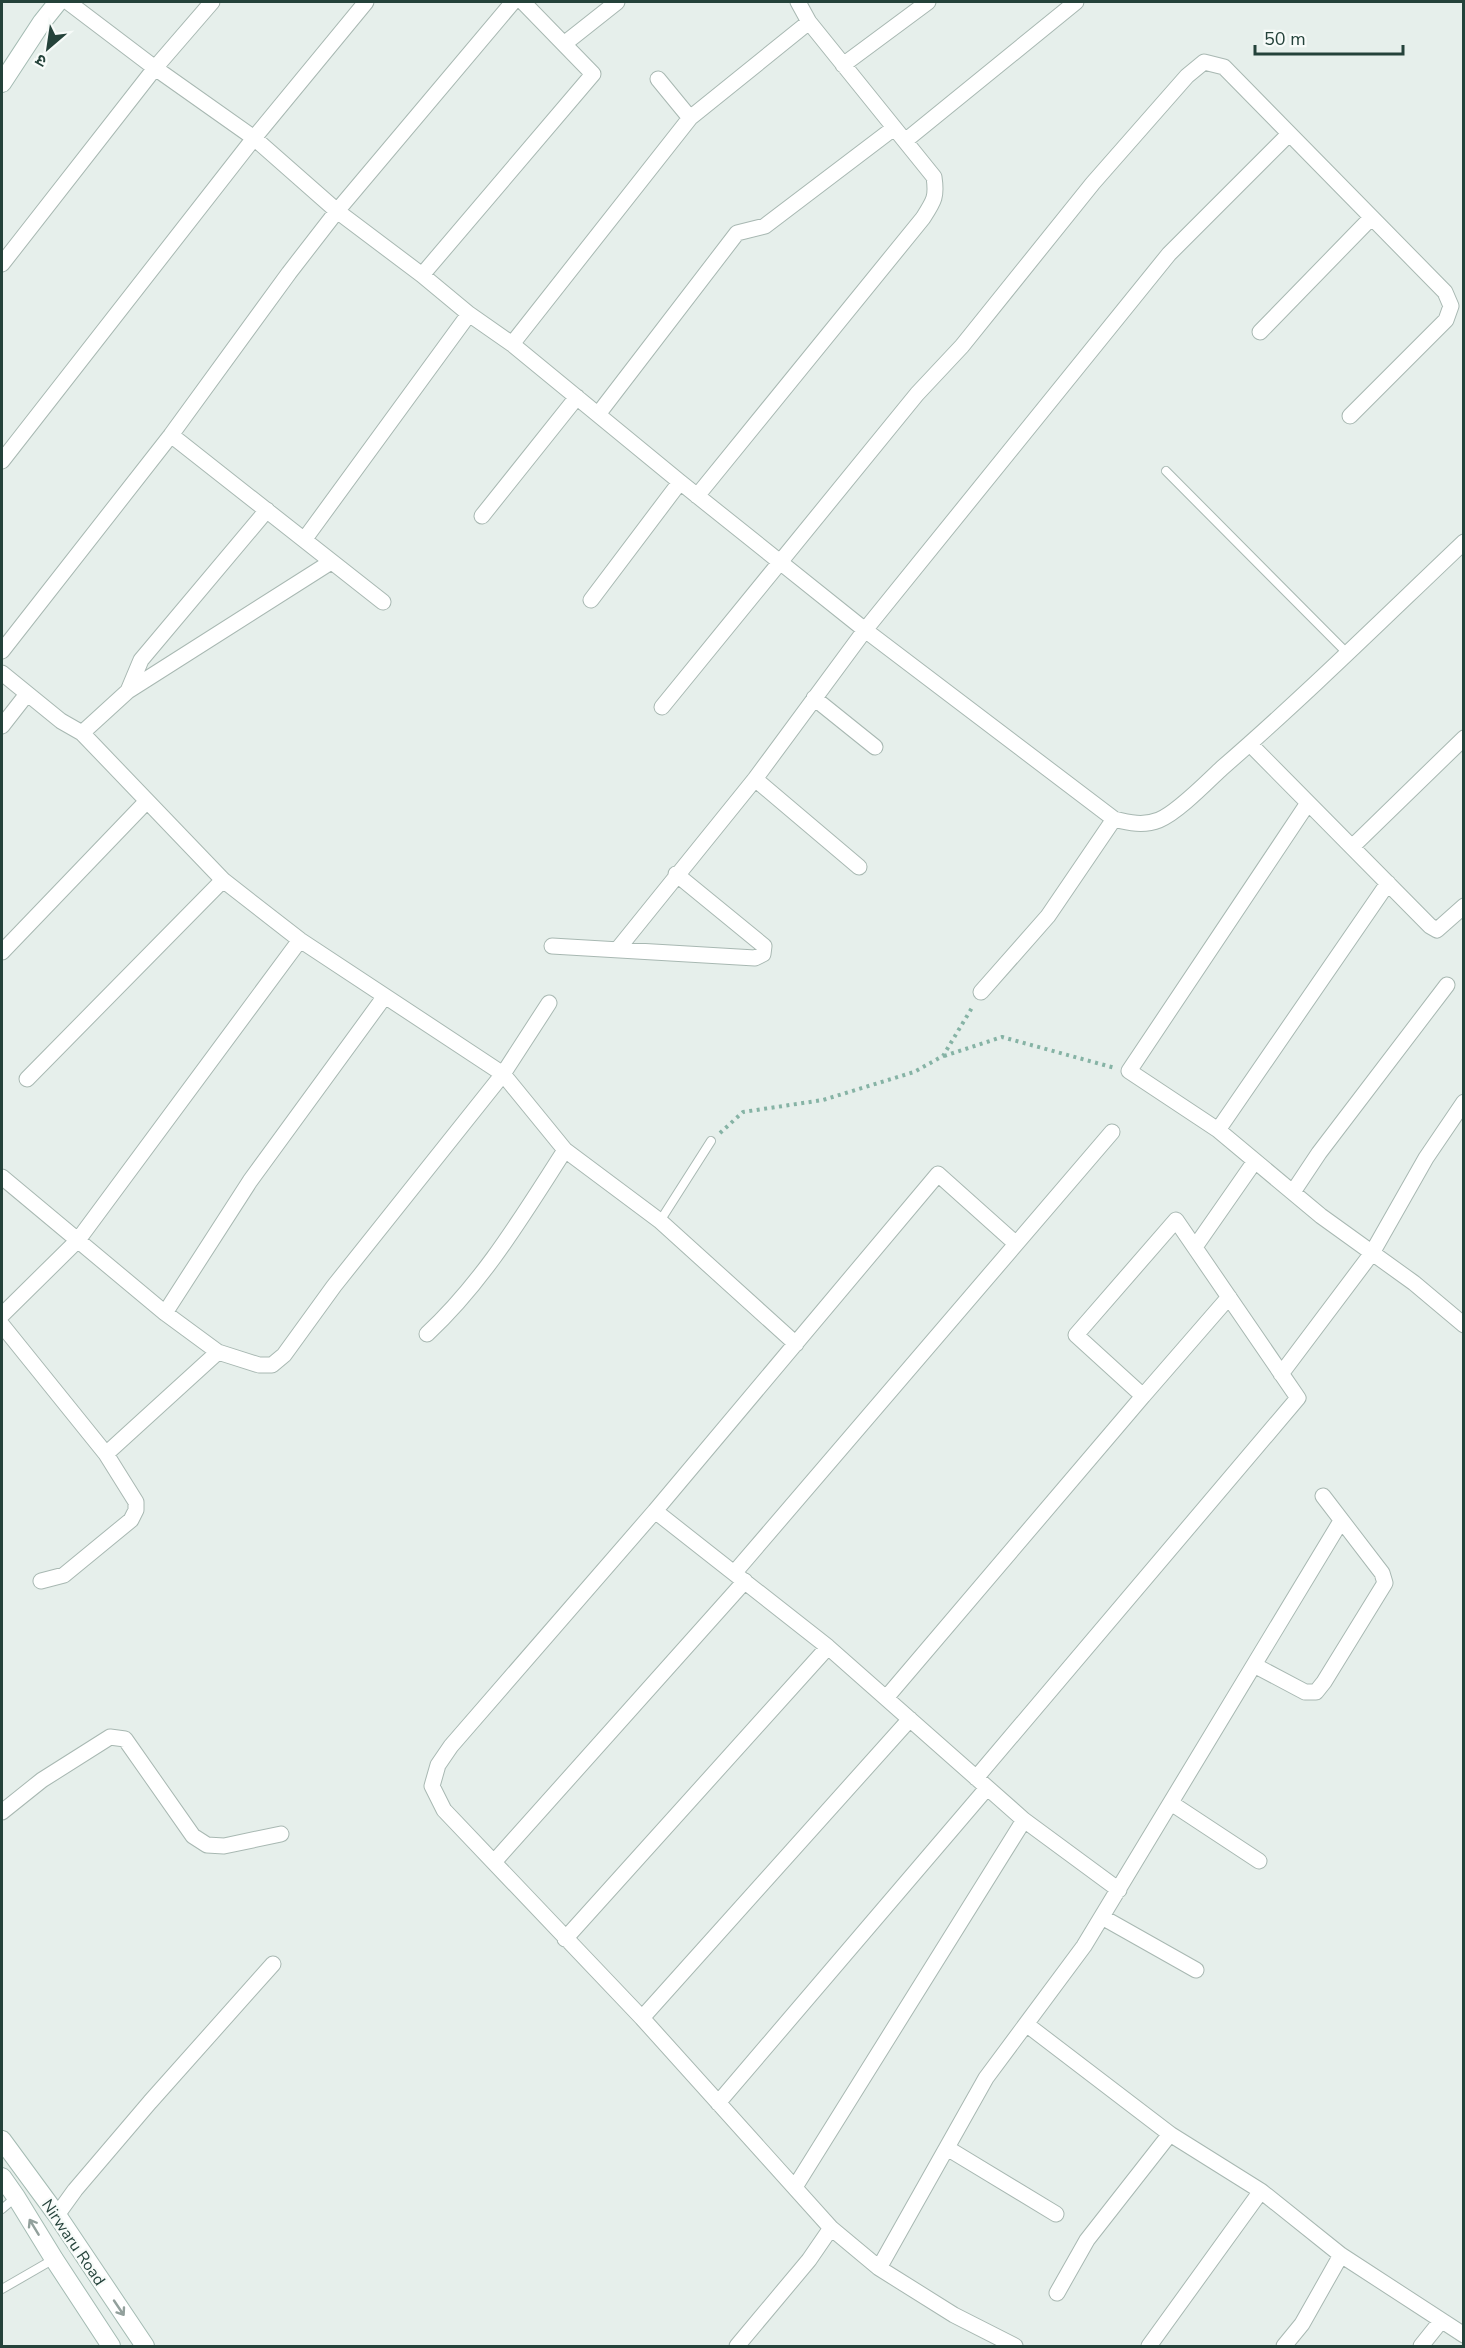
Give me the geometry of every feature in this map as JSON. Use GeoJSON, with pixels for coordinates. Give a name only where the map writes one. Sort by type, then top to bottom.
{"type":"FeatureCollection","features":[{"type":"Feature","properties":{"kind":"street"},"geometry":{"type":"LineString","coordinates":[[2,74],[58,2]]}},
{"type":"Feature","properties":{"kind":"street"},"geometry":{"type":"LineString","coordinates":[[68,2],[155,68],[254,138],[337,211],[599,413],[697,496],[864,630],[1114,819],[1130,824],[1160,820],[1250,744],[1464,542]]}},
{"type":"Feature","properties":{"kind":"street"},"geometry":{"type":"LineString","coordinates":[[2,264],[155,68],[212,2]]}},
{"type":"Feature","properties":{"kind":"street"},"geometry":{"type":"LineString","coordinates":[[2,461],[254,138],[366,2]]}},
{"type":"Feature","properties":{"kind":"street"},"geometry":{"type":"LineString","coordinates":[[2,651],[171,435],[337,211],[513,2]]}},
{"type":"Feature","properties":{"kind":"street"},"geometry":{"type":"LineString","coordinates":[[422,275],[593,74],[523,2]]}},
{"type":"Feature","properties":{"kind":"street"},"geometry":{"type":"LineString","coordinates":[[564,44],[616,2]]}},
{"type":"Feature","properties":{"kind":"street"},"geometry":{"type":"LineString","coordinates":[[697,496],[933,203],[936,193],[934,177],[809,22],[798,2]]}},
{"type":"Feature","properties":{"kind":"street"},"geometry":{"type":"LineString","coordinates":[[843,65],[928,2]]}},
{"type":"Feature","properties":{"kind":"street"},"geometry":{"type":"LineString","coordinates":[[905,141],[1076,2]]}},
{"type":"Feature","properties":{"kind":"street"},"geometry":{"type":"LineString","coordinates":[[512,344],[690,118],[809,22]]}},
{"type":"Feature","properties":{"kind":"street"},"geometry":{"type":"LineString","coordinates":[[2,83],[15,60]]}},
{"type":"Feature","properties":{"kind":"street"},"geometry":{"type":"LineString","coordinates":[[662,706],[917,394],[962,346],[1093,183],[1187,76],[1204,62],[1224,67],[1444,292],[1451,306],[1446,320],[1350,416]]}},
{"type":"Feature","properties":{"kind":"street"},"geometry":{"type":"LineString","coordinates":[[658,79],[690,118]]}},
{"type":"Feature","properties":{"kind":"street"},"geometry":{"type":"LineString","coordinates":[[599,413],[737,233],[765,226],[894,128]]}},
{"type":"Feature","properties":{"kind":"street"},"geometry":{"type":"LineString","coordinates":[[617,950],[676,874],[755,779],[864,630],[1169,254],[1289,134]]}},
{"type":"Feature","properties":{"kind":"street"},"geometry":{"type":"LineString","coordinates":[[1260,332],[1371,219]]}},
{"type":"Feature","properties":{"kind":"street"},"geometry":{"type":"LineString","coordinates":[[304,540],[469,314]]}},
{"type":"Feature","properties":{"kind":"street"},"geometry":{"type":"LineString","coordinates":[[482,516],[577,397]]}},
{"type":"Feature","properties":{"kind":"street"},"geometry":{"type":"LineString","coordinates":[[171,435],[383,602]]}},
{"type":"Feature","properties":{"kind":"street"},"geometry":{"type":"LineString","coordinates":[[591,600],[680,482]]}},
{"type":"Feature","properties":{"kind":"street"},"geometry":{"type":"LineString","coordinates":[[128,691],[141,660],[267,510]]}},
{"type":"Feature","properties":{"kind":"street"},"geometry":{"type":"LineString","coordinates":[[82,733],[128,691],[332,562]]}},
{"type":"Feature","properties":{"kind":"street"},"geometry":{"type":"LineString","coordinates":[[2,673],[61,721],[82,733],[223,880],[300,940],[503,1074],[565,1150],[660,1221],[796,1344]]}},
{"type":"Feature","properties":{"kind":"street"},"geometry":{"type":"LineString","coordinates":[[2,726],[27,694]]}},
{"type":"Feature","properties":{"kind":"street"},"geometry":{"type":"LineString","coordinates":[[814,698],[875,747]]}},
{"type":"Feature","properties":{"kind":"street"},"geometry":{"type":"LineString","coordinates":[[1352,847],[1464,738]]}},
{"type":"Feature","properties":{"kind":"street"},"geometry":{"type":"LineString","coordinates":[[1250,744],[1430,926],[1437,930],[1464,906]]}},
{"type":"Feature","properties":{"kind":"street"},"geometry":{"type":"LineString","coordinates":[[755,779],[858,867]]}},
{"type":"Feature","properties":{"kind":"street"},"geometry":{"type":"LineString","coordinates":[[2,952],[147,801]]}},
{"type":"Feature","properties":{"kind":"street"},"geometry":{"type":"LineString","coordinates":[[1308,803],[1129,1071],[1218,1130],[1293,1192],[1414,1283],[1464,1325]]}},
{"type":"Feature","properties":{"kind":"street"},"geometry":{"type":"LineString","coordinates":[[981,992],[1048,916],[1114,819]]}},
{"type":"Feature","properties":{"kind":"street"},"geometry":{"type":"LineString","coordinates":[[552,946],[755,958],[763,954],[764,946],[676,874]]}},
{"type":"Feature","properties":{"kind":"street"},"geometry":{"type":"LineString","coordinates":[[27,1079],[223,880]]}},
{"type":"Feature","properties":{"kind":"street"},"geometry":{"type":"LineString","coordinates":[[1218,1130],[1388,882]]}},
{"type":"Feature","properties":{"kind":"street"},"geometry":{"type":"LineString","coordinates":[[2,1315],[78,1240],[300,940]]}},
{"type":"Feature","properties":{"kind":"street"},"geometry":{"type":"LineString","coordinates":[[1293,1192],[1319,1153],[1447,985]]}},
{"type":"Feature","properties":{"kind":"street"},"geometry":{"type":"LineString","coordinates":[[165,1313],[250,1181],[385,996]]}},
{"type":"Feature","properties":{"kind":"street"},"geometry":{"type":"LineString","coordinates":[[2,1176],[165,1313],[218,1352],[260,1365],[272,1365],[285,1355],[334,1286],[503,1074],[549,1003]]}},
{"type":"Feature","properties":{"kind":"street"},"geometry":{"type":"LineString","coordinates":[[1281,1374],[1372,1253],[1426,1158],[1464,1102]]}},
{"type":"Feature","properties":{"kind":"street"},"geometry":{"type":"LineString","coordinates":[[494,1862],[740,1576],[1015,1243],[1112,1132]]}},
{"type":"Feature","properties":{"kind":"street"},"geometry":{"type":"LineString","coordinates":[[427,1334],[447,1316],[476,1283],[565,1150]]}},
{"type":"Feature","properties":{"kind":"street"},"geometry":{"type":"LineString","coordinates":[[1195,1247],[1255,1161]]}},
{"type":"Feature","properties":{"kind":"street"},"geometry":{"type":"LineString","coordinates":[[1015,1243],[938,1174],[655,1511],[451,1746],[438,1765],[432,1786],[444,1810],[642,2018],[831,2228],[879,2268],[954,2315],[1015,2346]]}},
{"type":"Feature","properties":{"kind":"street"},"geometry":{"type":"LineString","coordinates":[[718,2103],[1298,1398],[1176,1220],[1076,1335],[1143,1396]]}},
{"type":"Feature","properties":{"kind":"street"},"geometry":{"type":"LineString","coordinates":[[886,1698],[1229,1297]]}},
{"type":"Feature","properties":{"kind":"street"},"geometry":{"type":"LineString","coordinates":[[2,1325],[106,1454],[136,1502],[136,1510],[131,1520],[64,1575],[40,1581]]}},
{"type":"Feature","properties":{"kind":"street"},"geometry":{"type":"LineString","coordinates":[[106,1454],[218,1352]]}},
{"type":"Feature","properties":{"kind":"street"},"geometry":{"type":"LineString","coordinates":[[1254,1665],[1305,1692],[1316,1692],[1324,1683],[1385,1583],[1382,1573],[1323,1496]]}},
{"type":"Feature","properties":{"kind":"street"},"geometry":{"type":"LineString","coordinates":[[655,1511],[828,1647],[1024,1820],[1119,1890]]}},
{"type":"Feature","properties":{"kind":"street"},"geometry":{"type":"LineString","coordinates":[[879,2268],[986,2078],[1084,1946],[1341,1521]]}},
{"type":"Feature","properties":{"kind":"street"},"geometry":{"type":"LineString","coordinates":[[565,1939],[828,1647]]}},
{"type":"Feature","properties":{"kind":"street"},"geometry":{"type":"LineString","coordinates":[[642,2018],[910,1719]]}},
{"type":"Feature","properties":{"kind":"street"},"geometry":{"type":"LineString","coordinates":[[2,1812],[42,1780],[110,1737],[125,1739],[193,1836],[207,1845],[224,1846],[281,1834]]}},
{"type":"Feature","properties":{"kind":"street"},"geometry":{"type":"LineString","coordinates":[[1171,1803],[1259,1861]]}},
{"type":"Feature","properties":{"kind":"street"},"geometry":{"type":"LineString","coordinates":[[795,2187],[1024,1820]]}},
{"type":"Feature","properties":{"kind":"street"},"geometry":{"type":"LineString","coordinates":[[1102,1917],[1196,1970]]}},
{"type":"Feature","properties":{"kind":"street"},"geometry":{"type":"LineString","coordinates":[[57,2215],[75,2190],[150,2102],[273,1964]]}},
{"type":"Feature","properties":{"kind":"street"},"geometry":{"type":"LineString","coordinates":[[1026,2024],[1170,2134],[1261,2192],[1341,2255],[1464,2336]]}},
{"type":"Feature","properties":{"kind":"street"},"geometry":{"type":"LineString","coordinates":[[1057,2293],[1087,2240],[1170,2134]]}},
{"type":"Feature","properties":{"kind":"street","name":"Nirwaru Road"},"geometry":{"type":"LineString","coordinates":[[2,2140],[57,2215],[145,2346]]}},
{"type":"Feature","properties":{"kind":"street"},"geometry":{"type":"LineString","coordinates":[[947,2148],[1056,2214]]}},
{"type":"Feature","properties":{"kind":"street","name":"Nirwaru Road"},"geometry":{"type":"LineString","coordinates":[[2,2177],[111,2346]]}},
{"type":"Feature","properties":{"kind":"street"},"geometry":{"type":"LineString","coordinates":[[1149,2346],[1261,2192]]}},
{"type":"Feature","properties":{"kind":"street"},"geometry":{"type":"LineString","coordinates":[[737,2346],[809,2260],[831,2228]]}},
{"type":"Feature","properties":{"kind":"street"},"geometry":{"type":"LineString","coordinates":[[1284,2346],[1302,2324],[1341,2255]]}},
{"type":"Feature","properties":{"kind":"street"},"geometry":{"type":"LineString","coordinates":[[1421,2346],[1441,2322]]}},
{"type":"Feature","properties":{"kind":"lane"},"geometry":{"type":"LineString","coordinates":[[1166,471],[1347,653]]}},
{"type":"Feature","properties":{"kind":"lane"},"geometry":{"type":"LineString","coordinates":[[660,1221],[711,1141]]}},
{"type":"Feature","properties":{"kind":"lane"},"geometry":{"type":"LineString","coordinates":[[2,2209],[16,2197]]}},
{"type":"Feature","properties":{"kind":"lane"},"geometry":{"type":"LineString","coordinates":[[2,2289],[54,2259]]}},
{"type":"Feature","properties":{"kind":"path"},"geometry":{"type":"LineString","coordinates":[[943,1056],[981,992]]}},
{"type":"Feature","properties":{"kind":"path"},"geometry":{"type":"LineString","coordinates":[[711,1141],[743,1112],[823,1100],[914,1072],[943,1056],[1002,1037],[1129,1071]]}}]}
